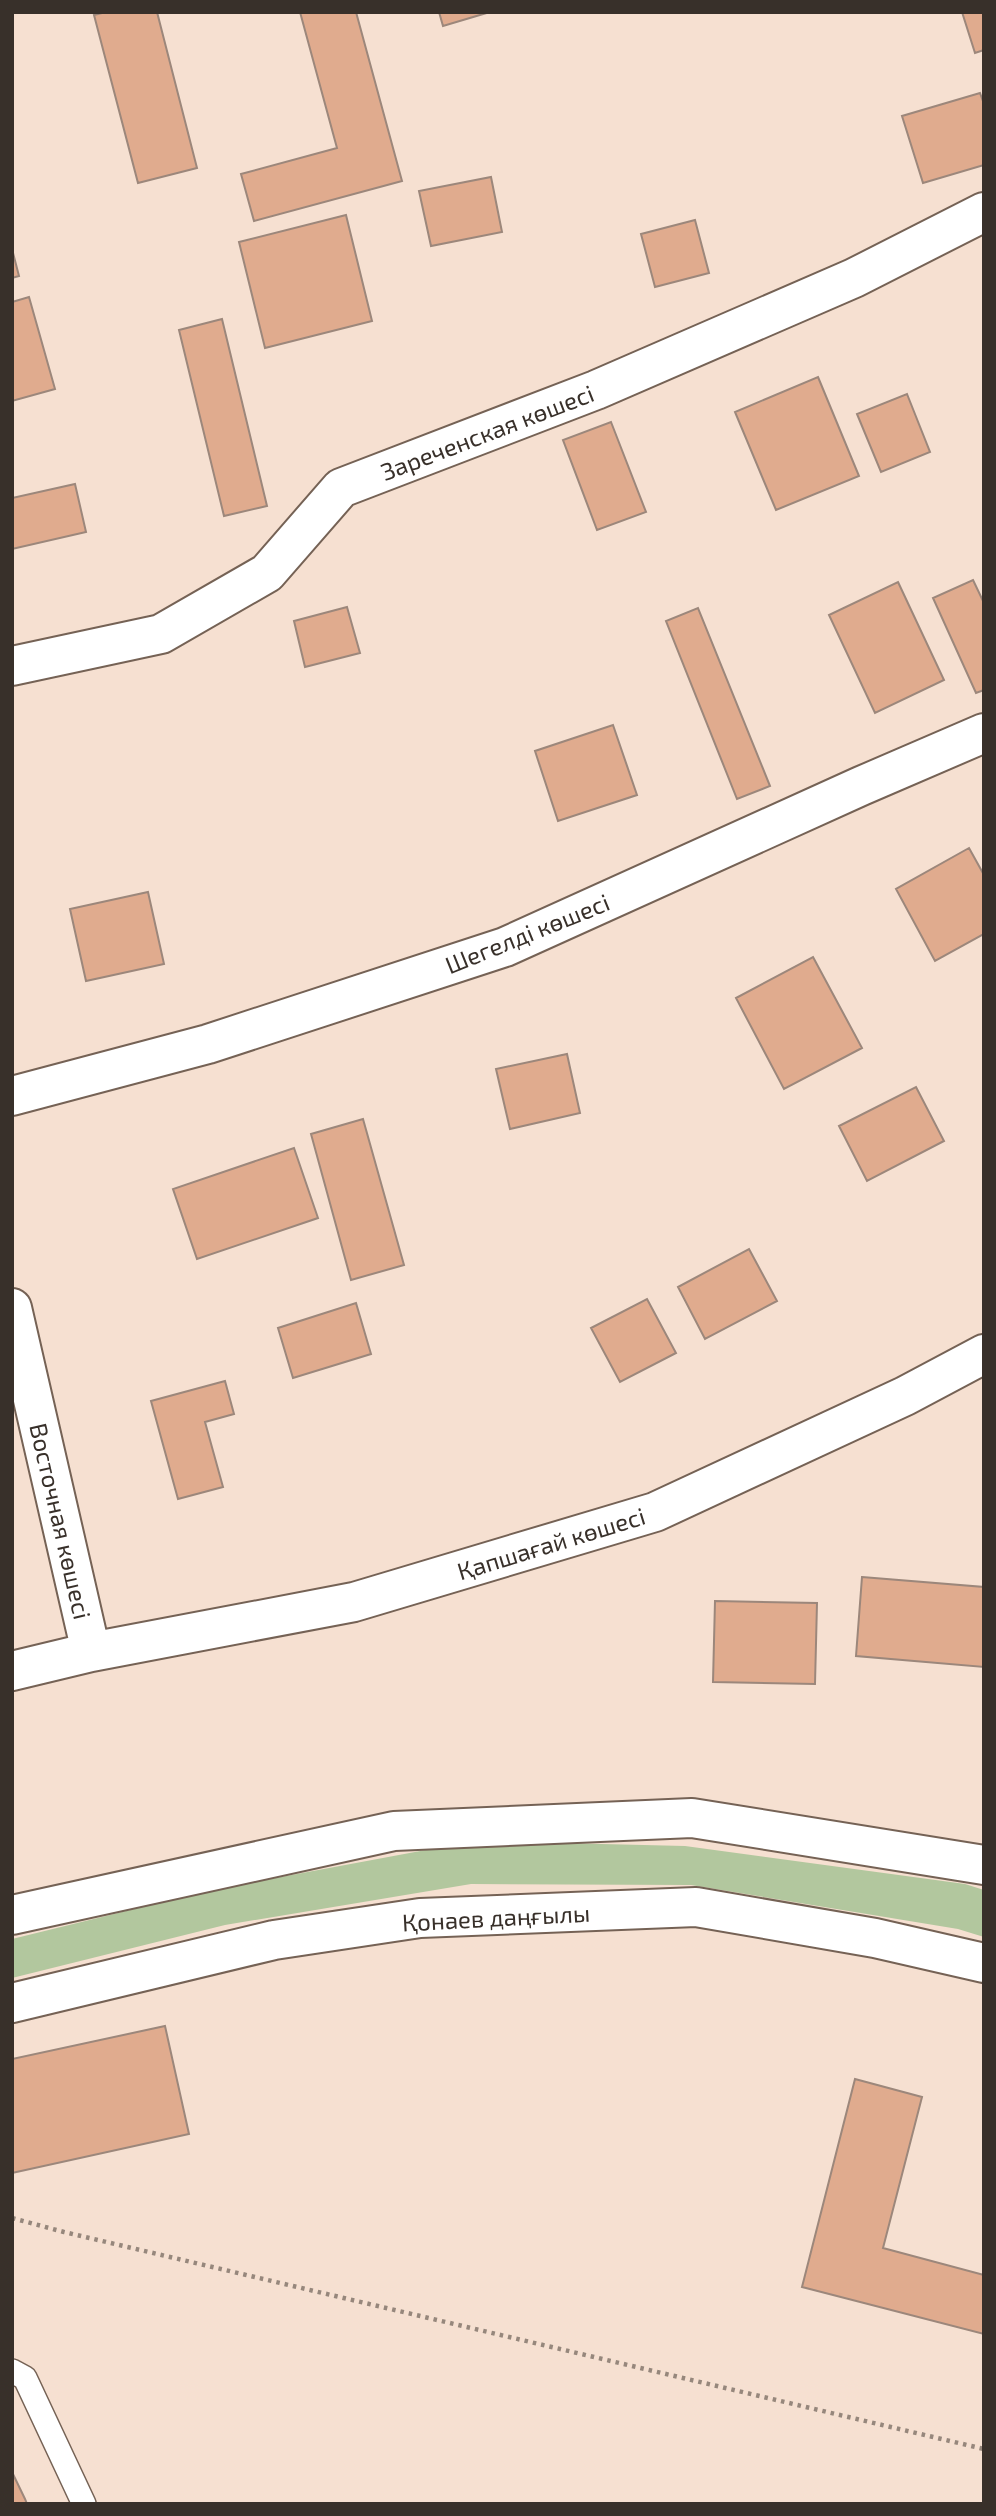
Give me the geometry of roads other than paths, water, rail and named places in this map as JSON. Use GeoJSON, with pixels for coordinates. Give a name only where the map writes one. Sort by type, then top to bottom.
{"type":"FeatureCollection","features":[{"type":"Feature","properties":{"kind":"street","name":"Зареченская көшесі"},"geometry":{"type":"LineString","coordinates":[[12,666],[162,634],[267,573],[341,488],[608,385],[853,278],[984,212]]}},
{"type":"Feature","properties":{"kind":"street","name":"Шегелді көшесі"},"geometry":{"type":"LineString","coordinates":[[12,1096],[208,1044],[505,947],[984,733]]}},
{"type":"Feature","properties":{"kind":"street","name":"Восточная көшесі"},"geometry":{"type":"LineString","coordinates":[[12,1308],[91,1652]]}},
{"type":"Feature","properties":{"kind":"street","name":"Қапшағай көшесі"},"geometry":{"type":"LineString","coordinates":[[12,1671],[91,1652],[354,1602],[655,1512],[905,1396],[984,1354]]}},
{"type":"Feature","properties":{"kind":"street"},"geometry":{"type":"LineString","coordinates":[[12,1915],[394,1831],[692,1818],[984,1865]]}},
{"type":"Feature","properties":{"kind":"street","name":"Қонаев даңғылы"},"geometry":{"type":"LineString","coordinates":[[12,2003],[274,1940],[433,1917],[696,1907],[876,1938],[984,1963]]}},
{"type":"Feature","properties":{"kind":"lane"},"geometry":{"type":"LineString","coordinates":[[12,2371],[25,2378],[85,2504]]}}]}
